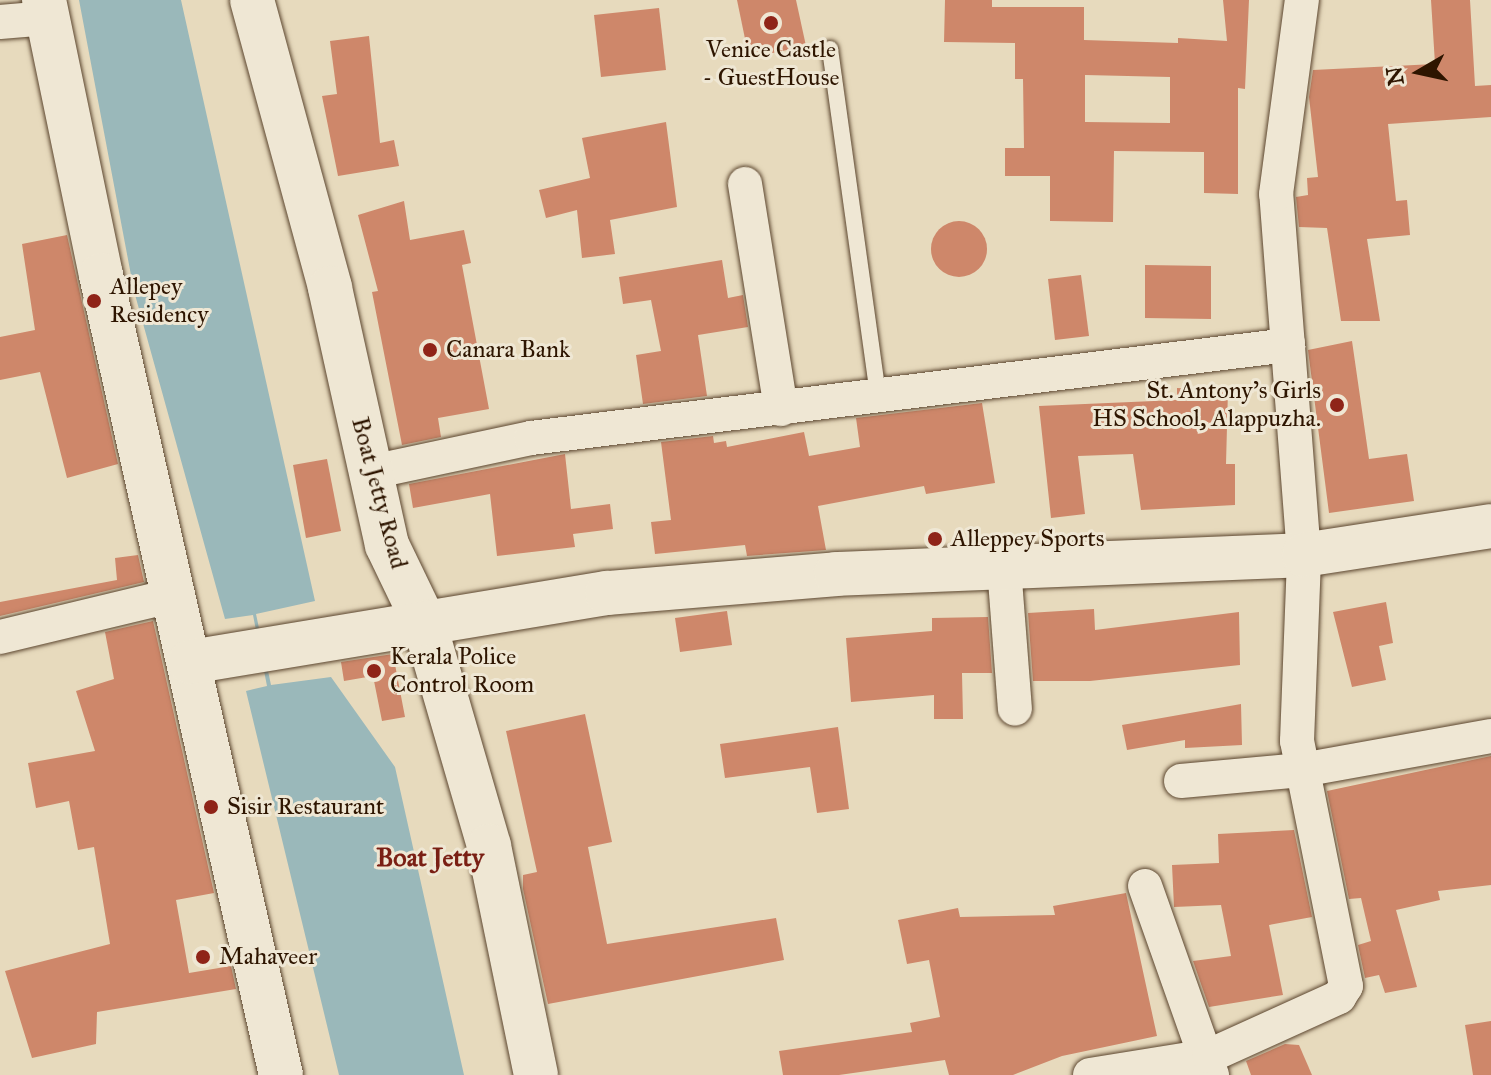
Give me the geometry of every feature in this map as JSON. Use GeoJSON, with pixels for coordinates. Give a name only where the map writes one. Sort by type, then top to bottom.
{"type":"FeatureCollection","features":[{"type":"Feature","properties":{"kind":"main road","name":"Boat Jetty Road"},"geometry":{"type":"LineString","coordinates":[[252,0],[330,288],[387,545],[424,622],[489,846],[536,1075]]}},
{"type":"Feature","properties":{"kind":"main road"},"geometry":{"type":"LineString","coordinates":[[46,9],[281,1075]]}},
{"type":"Feature","properties":{"kind":"main road"},"geometry":{"type":"LineString","coordinates":[[190,662],[607,593],[836,574],[1304,555],[1491,526]]}},
{"type":"Feature","properties":{"kind":"street"},"geometry":{"type":"LineString","coordinates":[[1090,1075],[1210,1065],[1339,997],[1346,986],[1297,741],[1304,555],[1276,194],[1302,0]]}},
{"type":"Feature","properties":{"kind":"street"},"geometry":{"type":"LineString","coordinates":[[0,22],[46,9]]}},
{"type":"Feature","properties":{"kind":"street"},"geometry":{"type":"LineString","coordinates":[[745,184],[781,409]]}},
{"type":"Feature","properties":{"kind":"street"},"geometry":{"type":"LineString","coordinates":[[371,472],[531,438],[1288,345]]}},
{"type":"Feature","properties":{"kind":"street"},"geometry":{"type":"LineString","coordinates":[[1004,567],[1015,709]]}},
{"type":"Feature","properties":{"kind":"street"},"geometry":{"type":"LineString","coordinates":[[0,637],[175,595]]}},
{"type":"Feature","properties":{"kind":"street"},"geometry":{"type":"LineString","coordinates":[[1181,781],[1302,770],[1491,736]]}},
{"type":"Feature","properties":{"kind":"street"},"geometry":{"type":"LineString","coordinates":[[1145,886],[1210,1065]]}},
{"type":"Feature","properties":{"kind":"lane"},"geometry":{"type":"LineString","coordinates":[[830,49],[878,397]]}},
{"type":"Feature","properties":{"kind":"water"},"geometry":{"type":"Polygon","coordinates":[[[79,0],[181,0],[315,601],[256,614],[271,685],[331,677],[395,767],[464,1075],[339,1075],[246,691],[267,686],[253,615],[225,619],[134,291],[79,0]]]}},
{"type":"Feature","properties":{"kind":"building","name":"Venice Castle - GuestHouse"},"geometry":{"type":"Polygon","coordinates":[[[737,0],[796,0],[806,46],[749,58],[737,0]]]}},
{"type":"Feature","properties":{"kind":"building"},"geometry":{"type":"Polygon","coordinates":[[[945,0],[992,0],[992,7],[1084,7],[1084,40],[1178,43],[1178,38],[1227,41],[1223,0],[1249,0],[1245,89],[1238,88],[1238,194],[1204,193],[1204,152],[1114,151],[1113,222],[1050,221],[1050,176],[1005,176],[1005,148],[1024,148],[1023,79],[1015,79],[1015,43],[944,42],[945,0]],[[1085,75],[1085,122],[1170,123],[1170,77],[1085,75]]]}},
{"type":"Feature","properties":{"kind":"building"},"geometry":{"type":"Polygon","coordinates":[[[1431,0],[1470,0],[1475,86],[1491,85],[1491,117],[1388,124],[1396,201],[1407,200],[1410,235],[1367,239],[1380,321],[1341,321],[1327,228],[1299,227],[1296,197],[1308,195],[1307,178],[1318,177],[1309,97],[1313,70],[1435,64],[1431,0]]]}},
{"type":"Feature","properties":{"kind":"building"},"geometry":{"type":"Polygon","coordinates":[[[659,8],[666,70],[601,77],[594,15],[659,8]]]}},
{"type":"Feature","properties":{"kind":"building"},"geometry":{"type":"Polygon","coordinates":[[[369,36],[380,143],[394,140],[399,166],[338,176],[322,96],[337,94],[330,41],[369,36]]]}},
{"type":"Feature","properties":{"kind":"building"},"geometry":{"type":"Polygon","coordinates":[[[666,122],[677,207],[610,220],[615,254],[582,258],[577,210],[546,218],[539,190],[590,178],[582,138],[666,122]]]}},
{"type":"Feature","properties":{"kind":"building","name":"Canara Bank"},"geometry":{"type":"Polygon","coordinates":[[[404,201],[410,240],[464,230],[471,263],[462,265],[489,409],[438,418],[441,437],[402,445],[372,292],[378,291],[358,215],[404,201]]]}},
{"type":"Feature","properties":{"kind":"building"},"geometry":{"type":"Polygon","coordinates":[[[959,221],[979,229],[987,249],[979,269],[959,277],[939,269],[931,249],[939,229],[959,221]]]}},
{"type":"Feature","properties":{"kind":"building"},"geometry":{"type":"Polygon","coordinates":[[[67,235],[118,464],[67,478],[40,372],[0,380],[0,337],[35,330],[22,244],[67,235]]]}},
{"type":"Feature","properties":{"kind":"building"},"geometry":{"type":"Polygon","coordinates":[[[722,260],[728,298],[743,295],[748,327],[698,335],[707,396],[643,404],[636,355],[661,351],[651,300],[623,304],[619,277],[722,260]]]}},
{"type":"Feature","properties":{"kind":"building"},"geometry":{"type":"Polygon","coordinates":[[[1145,265],[1211,266],[1211,319],[1145,318],[1145,265]]]}},
{"type":"Feature","properties":{"kind":"building"},"geometry":{"type":"Polygon","coordinates":[[[1081,275],[1089,336],[1055,340],[1048,279],[1081,275]]]}},
{"type":"Feature","properties":{"kind":"building","name":"St. Antony's Girls HS School, Alappuzha."},"geometry":{"type":"Polygon","coordinates":[[[1352,341],[1369,459],[1407,454],[1414,501],[1329,513],[1308,350],[1352,341]]]}},
{"type":"Feature","properties":{"kind":"building"},"geometry":{"type":"Polygon","coordinates":[[[1177,388],[1228,390],[1226,464],[1235,464],[1235,505],[1141,510],[1133,454],[1078,456],[1085,514],[1051,518],[1039,406],[1177,400],[1177,388]]]}},
{"type":"Feature","properties":{"kind":"building"},"geometry":{"type":"Polygon","coordinates":[[[982,403],[995,483],[926,494],[924,486],[818,506],[826,550],[747,556],[745,545],[655,554],[651,522],[671,520],[661,442],[713,436],[714,443],[726,441],[727,447],[804,432],[809,456],[860,447],[856,418],[982,403]]]}},
{"type":"Feature","properties":{"kind":"building"},"geometry":{"type":"Polygon","coordinates":[[[565,454],[571,509],[610,504],[613,529],[573,534],[575,547],[497,556],[490,494],[413,508],[409,484],[565,454]]]}},
{"type":"Feature","properties":{"kind":"building"},"geometry":{"type":"Polygon","coordinates":[[[327,459],[341,531],[306,538],[293,465],[327,459]]]}},
{"type":"Feature","properties":{"kind":"building"},"geometry":{"type":"Polygon","coordinates":[[[138,555],[144,582],[0,616],[0,602],[117,580],[115,558],[138,555]]]}},
{"type":"Feature","properties":{"kind":"building"},"geometry":{"type":"Polygon","coordinates":[[[1386,602],[1393,643],[1379,646],[1386,680],[1352,687],[1333,612],[1386,602]]]}},
{"type":"Feature","properties":{"kind":"building"},"geometry":{"type":"Polygon","coordinates":[[[1094,609],[1095,630],[1239,612],[1240,665],[1090,681],[1033,681],[1028,613],[1094,609]]]}},
{"type":"Feature","properties":{"kind":"building"},"geometry":{"type":"Polygon","coordinates":[[[727,611],[732,645],[680,652],[675,618],[727,611]]]}},
{"type":"Feature","properties":{"kind":"building"},"geometry":{"type":"Polygon","coordinates":[[[988,617],[992,673],[962,673],[963,719],[934,719],[934,695],[851,702],[846,638],[932,631],[932,618],[988,617]]]}},
{"type":"Feature","properties":{"kind":"building"},"geometry":{"type":"Polygon","coordinates":[[[153,621],[214,893],[176,900],[189,973],[231,966],[236,989],[97,1012],[96,1044],[32,1058],[5,971],[110,944],[94,847],[78,850],[69,801],[36,808],[28,763],[95,751],[76,691],[114,679],[105,632],[153,621]]]}},
{"type":"Feature","properties":{"kind":"building"},"geometry":{"type":"Polygon","coordinates":[[[393,654],[405,717],[382,721],[373,676],[344,681],[341,662],[393,654]]]}},
{"type":"Feature","properties":{"kind":"building"},"geometry":{"type":"Polygon","coordinates":[[[1241,704],[1242,745],[1185,748],[1185,740],[1127,750],[1122,725],[1241,704]]]}},
{"type":"Feature","properties":{"kind":"building"},"geometry":{"type":"Polygon","coordinates":[[[585,714],[612,842],[588,847],[607,944],[776,918],[784,960],[548,1004],[523,889],[523,875],[537,872],[506,731],[585,714]]]}},
{"type":"Feature","properties":{"kind":"building"},"geometry":{"type":"Polygon","coordinates":[[[838,727],[849,809],[817,813],[810,767],[725,778],[720,744],[838,727]]]}},
{"type":"Feature","properties":{"kind":"building"},"geometry":{"type":"Polygon","coordinates":[[[1491,756],[1491,885],[1438,891],[1440,900],[1396,910],[1417,987],[1385,993],[1379,975],[1365,978],[1358,945],[1371,941],[1361,898],[1349,899],[1327,791],[1491,756]]]}},
{"type":"Feature","properties":{"kind":"building"},"geometry":{"type":"Polygon","coordinates":[[[1294,830],[1312,917],[1269,925],[1283,995],[1209,1007],[1193,961],[1231,956],[1221,905],[1174,907],[1172,865],[1219,863],[1218,834],[1294,830]]]}},
{"type":"Feature","properties":{"kind":"building"},"geometry":{"type":"Polygon","coordinates":[[[1126,893],[1157,1036],[1062,1056],[1013,1075],[949,1075],[945,1060],[839,1075],[783,1075],[779,1051],[912,1032],[910,1023],[940,1017],[929,960],[907,964],[898,920],[958,908],[960,917],[1055,915],[1053,906],[1126,893]]]}},
{"type":"Feature","properties":{"kind":"building"},"geometry":{"type":"Polygon","coordinates":[[[1491,1021],[1491,1075],[1473,1075],[1465,1025],[1491,1021]]]}},
{"type":"Feature","properties":{"kind":"building"},"geometry":{"type":"Polygon","coordinates":[[[1285,1044],[1299,1045],[1312,1075],[1251,1075],[1246,1061],[1285,1044]]]}},
{"type":"Feature","properties":{"kind":"place","name":"Venice Castle - GuestHouse"},"geometry":{"type":"Point","coordinates":[771,23]}},
{"type":"Feature","properties":{"kind":"place","name":"Allepey Residency"},"geometry":{"type":"Point","coordinates":[94,301]}},
{"type":"Feature","properties":{"kind":"place","name":"Canara Bank"},"geometry":{"type":"Point","coordinates":[430,350]}},
{"type":"Feature","properties":{"kind":"place","name":"St. Antony's Girls HS School, Alappuzha."},"geometry":{"type":"Point","coordinates":[1337,405]}},
{"type":"Feature","properties":{"kind":"place","name":"Alleppey Sports"},"geometry":{"type":"Point","coordinates":[935,539]}},
{"type":"Feature","properties":{"kind":"place","name":"Kerala Police Control Room"},"geometry":{"type":"Point","coordinates":[374,671]}},
{"type":"Feature","properties":{"kind":"place","name":"Sisir Restaurant"},"geometry":{"type":"Point","coordinates":[211,807]}},
{"type":"Feature","properties":{"kind":"place","name":"Mahaveer"},"geometry":{"type":"Point","coordinates":[203,957]}},
{"type":"Feature","properties":{"kind":"district","name":"Boat Jetty"},"geometry":{"type":"Point","coordinates":[430,858]}}]}
